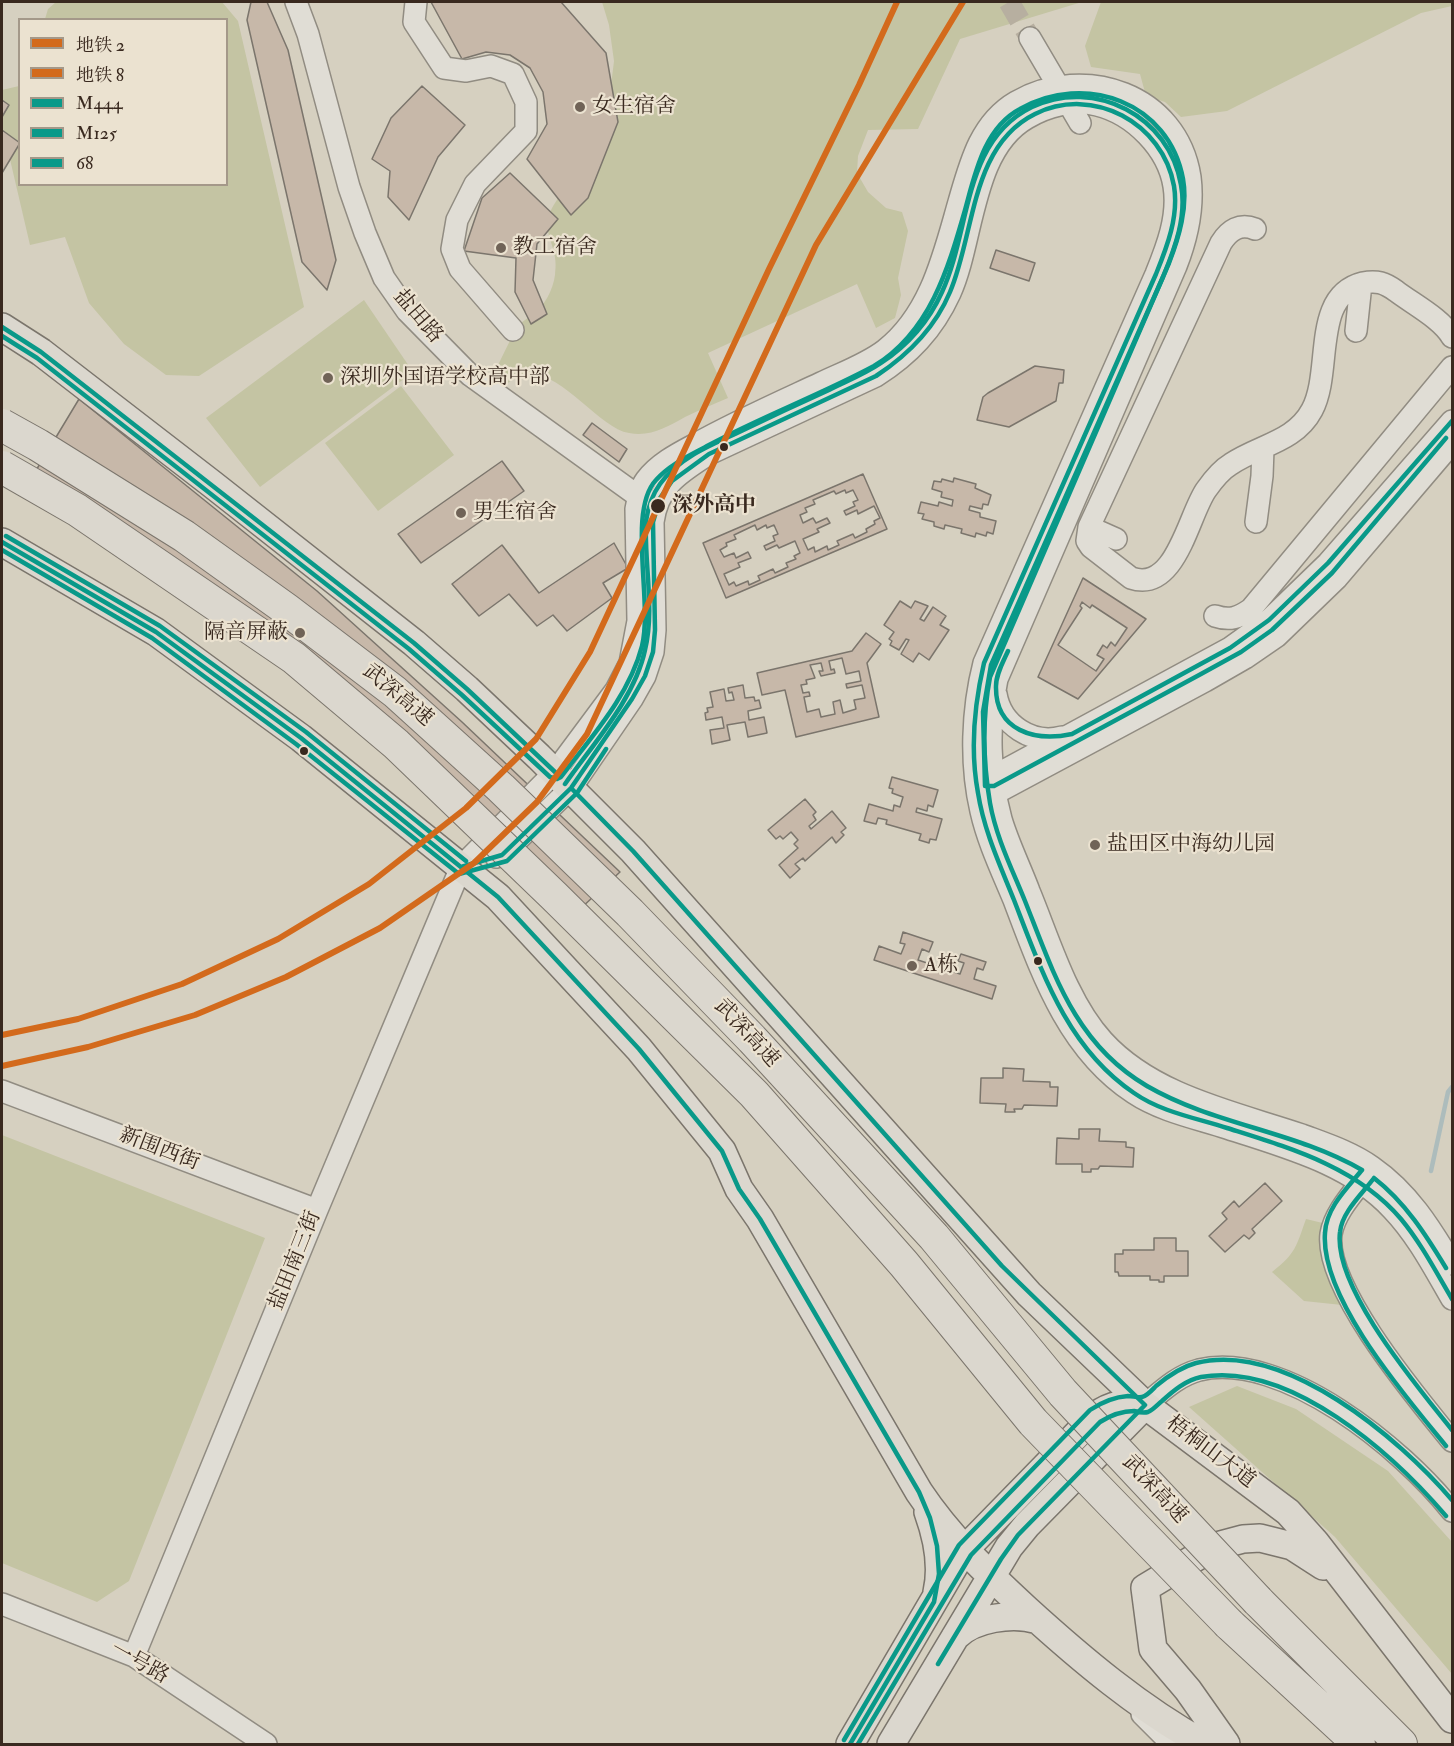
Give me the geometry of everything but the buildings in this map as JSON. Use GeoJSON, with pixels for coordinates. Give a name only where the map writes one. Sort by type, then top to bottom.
{"type":"FeatureCollection","features":[{"type":"Feature","properties":{"kind":"highway","name":"武深高速"},"geometry":{"type":"LineString","coordinates":[[2,425],[184,536],[286,609],[395,692],[501,788],[630,913],[752,1040],[934,1237],[1063,1393],[1258,1601],[1401,1744]]}},
{"type":"Feature","properties":{"kind":"highway","name":"武深高速"},"geometry":{"type":"LineString","coordinates":[[2,468],[77,510],[294,658],[396,744],[754,1094],[904,1264],[1033,1422],[1229,1624],[1359,1744]]}},
{"type":"Feature","properties":{"kind":"main road","name":"梧桐山大道"},"geometry":{"type":"LineString","coordinates":[[2,327],[51,359],[414,643],[467,689],[563,780],[633,851],[1002,1266],[1037,1302],[1145,1405],[1288,1512],[1315,1542],[1452,1719]]}},
{"type":"Feature","properties":{"kind":"main road"},"geometry":{"type":"LineString","coordinates":[[2,542],[156,632],[301,738],[498,897],[639,1048],[722,1151],[739,1189],[760,1219],[919,1492],[941,1523],[991,1576],[1038,1620],[1106,1677],[1169,1723],[1204,1744]]}},
{"type":"Feature","properties":{"kind":"main road"},"geometry":{"type":"LineString","coordinates":[[850,1744],[966,1550],[1095,1416],[1107,1407],[1116,1404],[1127,1402],[1145,1405]]}},
{"type":"Feature","properties":{"kind":"main road"},"geometry":{"type":"LineString","coordinates":[[891,1744],[1009,1547],[1027,1525],[1145,1405]]}},
{"type":"Feature","properties":{"kind":"main road"},"geometry":{"type":"LineString","coordinates":[[919,1492],[931,1521],[938,1547],[939,1579],[934,1602]]}},
{"type":"Feature","properties":{"kind":"main road"},"geometry":{"type":"LineString","coordinates":[[1226,1744],[1188,1690],[1153,1649],[1145,1588],[1213,1547],[1243,1539],[1260,1538],[1292,1546],[1307,1554],[1352,1590]]}},
{"type":"Feature","properties":{"kind":"main road"},"geometry":{"type":"LineString","coordinates":[[954,1638],[968,1627],[988,1620],[1019,1617],[1038,1620]]}},
{"type":"Feature","properties":{"kind":"street","name":"盐田路"},"geometry":{"type":"LineString","coordinates":[[296,2],[308,34],[365,233],[384,278],[407,311],[470,375],[646,503]]}},
{"type":"Feature","properties":{"kind":"street"},"geometry":{"type":"LineString","coordinates":[[416,2],[414,22],[444,68],[466,71],[491,66],[513,74],[526,102],[526,130],[475,184],[457,220],[452,249],[460,269],[513,330]]}},
{"type":"Feature","properties":{"kind":"street"},"geometry":{"type":"LineString","coordinates":[[1030,38],[1080,123]]}},
{"type":"Feature","properties":{"kind":"street"},"geometry":{"type":"LineString","coordinates":[[461,867],[502,855],[563,780],[630,663],[638,621],[635,524],[646,503],[646,480],[672,457],[733,424],[863,363],[884,351],[903,334],[918,314],[942,261],[974,152],[998,115],[1016,102],[1036,92],[1063,95],[1097,105],[1124,117],[1148,134],[1164,156],[1174,186],[1174,214],[1166,249],[1113,391],[997,679],[992,714],[990,788],[981,811],[1052,995],[1077,1037],[1099,1063],[1124,1086],[1150,1101],[1300,1153],[1341,1170],[1367,1175],[1413,1205],[1452,1264]]}},
{"type":"Feature","properties":{"kind":"street"},"geometry":{"type":"LineString","coordinates":[[1255,229],[1248,226],[1235,228],[1221,243],[1089,528],[1087,541],[1097,553],[1131,578],[1139,580],[1155,577],[1172,563],[1200,499],[1211,483],[1231,464],[1290,435],[1312,411],[1320,389],[1329,321],[1334,305],[1342,292],[1372,281],[1383,283],[1445,327],[1452,337]]}},
{"type":"Feature","properties":{"kind":"street"},"geometry":{"type":"LineString","coordinates":[[1356,332],[1360,284]]}},
{"type":"Feature","properties":{"kind":"street"},"geometry":{"type":"LineString","coordinates":[[1215,616],[1234,619],[1251,609],[1452,367]]}},
{"type":"Feature","properties":{"kind":"street"},"geometry":{"type":"LineString","coordinates":[[1113,391],[1146,403]]}},
{"type":"Feature","properties":{"kind":"street"},"geometry":{"type":"LineString","coordinates":[[990,788],[974,745],[975,712],[984,663],[1113,391]]}},
{"type":"Feature","properties":{"kind":"street"},"geometry":{"type":"LineString","coordinates":[[990,788],[1205,681],[1263,647],[1291,624],[1337,578],[1415,475],[1452,421]]}},
{"type":"Feature","properties":{"kind":"street"},"geometry":{"type":"LineString","coordinates":[[990,788],[1072,734],[1230,648],[1269,620],[1415,475],[1452,443]]}},
{"type":"Feature","properties":{"kind":"street"},"geometry":{"type":"LineString","coordinates":[[1256,522],[1263,469],[1263,449]]}},
{"type":"Feature","properties":{"kind":"street"},"geometry":{"type":"LineString","coordinates":[[1384,450],[1415,475]]}},
{"type":"Feature","properties":{"kind":"street"},"geometry":{"type":"LineString","coordinates":[[1089,528],[1116,539]]}},
{"type":"Feature","properties":{"kind":"street"},"geometry":{"type":"LineString","coordinates":[[997,679],[996,695],[1000,709],[1003,716],[1015,728],[1049,739],[1072,734]]}},
{"type":"Feature","properties":{"kind":"street","name":"盐田南三街"},"geometry":{"type":"LineString","coordinates":[[134,1656],[461,867]]}},
{"type":"Feature","properties":{"kind":"street","name":"新围西街"},"geometry":{"type":"LineString","coordinates":[[2,1091],[317,1210]]}},
{"type":"Feature","properties":{"kind":"street"},"geometry":{"type":"LineString","coordinates":[[1367,1175],[1385,1202],[1409,1229],[1452,1299]]}},
{"type":"Feature","properties":{"kind":"street"},"geometry":{"type":"LineString","coordinates":[[1367,1175],[1342,1209],[1334,1225],[1331,1246],[1338,1273],[1356,1309],[1406,1384],[1452,1441]]}},
{"type":"Feature","properties":{"kind":"street"},"geometry":{"type":"LineString","coordinates":[[1145,1405],[1175,1381],[1197,1371],[1232,1367],[1262,1372],[1308,1393],[1371,1432],[1410,1465],[1452,1511]]}},
{"type":"Feature","properties":{"kind":"street","name":"一号路"},"geometry":{"type":"LineString","coordinates":[[2,1604],[134,1656],[266,1744]]}},
{"type":"Feature","properties":{"kind":"street"},"geometry":{"type":"LineString","coordinates":[[1106,1677],[1172,1744]]}},
{"type":"Feature","properties":{"kind":"green space"},"geometry":{"type":"Polygon","coordinates":[[[56,2],[222,2],[238,21],[304,307],[199,376],[166,375],[124,344],[89,303],[65,237],[30,245],[2,125],[2,90],[18,86],[18,186],[228,186],[228,18],[45,18],[48,9],[56,2]]]}},
{"type":"Feature","properties":{"kind":"green space"},"geometry":{"type":"Polygon","coordinates":[[[602,2],[1082,2],[960,39],[918,129],[868,130],[858,156],[857,173],[868,192],[886,208],[902,212],[908,231],[898,278],[901,295],[895,318],[876,328],[857,284],[708,353],[728,398],[659,430],[637,434],[615,428],[554,381],[538,375],[522,375],[507,384],[500,378],[496,369],[517,328],[544,303],[550,292],[556,262],[549,235],[549,217],[610,93],[614,61],[609,25],[602,2]]]}},
{"type":"Feature","properties":{"kind":"green space"},"geometry":{"type":"Polygon","coordinates":[[[1101,2],[1452,2],[1452,6],[1421,13],[1227,111],[1181,117],[1165,102],[1146,96],[1140,74],[1091,67],[1085,46],[1101,2]]]}},
{"type":"Feature","properties":{"kind":"green space"},"geometry":{"type":"Polygon","coordinates":[[[364,300],[413,372],[260,487],[206,418],[364,300]]]}},
{"type":"Feature","properties":{"kind":"green space"},"geometry":{"type":"Polygon","coordinates":[[[401,386],[454,455],[378,511],[325,443],[401,386]]]}},
{"type":"Feature","properties":{"kind":"green space"},"geometry":{"type":"Polygon","coordinates":[[[2,1135],[265,1238],[129,1581],[97,1602],[2,1563],[2,1135]]]}},
{"type":"Feature","properties":{"kind":"green space"},"geometry":{"type":"Polygon","coordinates":[[[1306,1219],[1331,1225],[1342,1305],[1304,1301],[1272,1272],[1286,1260],[1294,1249],[1306,1219]]]}},
{"type":"Feature","properties":{"kind":"green space"},"geometry":{"type":"Polygon","coordinates":[[[1237,1386],[1296,1409],[1388,1471],[1452,1542],[1452,1674],[1335,1537],[1189,1407],[1237,1386]]]}},
{"type":"Feature","properties":{"kind":"waterway"},"geometry":{"type":"LineString","coordinates":[[1431,1171],[1448,1092],[1452,1087]]}},
{"type":"Feature","properties":{"kind":"tunnel"},"geometry":{"type":"LineString","coordinates":[[1009,2],[1030,38]]}},
{"type":"Feature","properties":{"kind":"metro line","name":"8"},"geometry":{"type":"LineString","coordinates":[[2,1035],[78,1019],[182,984],[278,939],[369,884],[466,808],[536,739],[590,652],[897,2]]}},
{"type":"Feature","properties":{"kind":"metro line","name":"2"},"geometry":{"type":"LineString","coordinates":[[2,1066],[88,1047],[195,1015],[286,977],[380,928],[474,863],[537,802],[587,734],[816,245],[963,2]]}},
{"type":"Feature","properties":{"kind":"transit line","name":"M125"},"geometry":{"type":"LineString","coordinates":[[2,336],[37,358],[409,649],[550,777],[557,779],[597,731],[619,699],[642,646],[645,628],[643,513],[648,494],[656,480],[674,465],[709,445],[874,366],[909,336],[923,317],[944,276],[983,153],[989,140],[1008,117],[1045,98],[1071,94],[1096,95],[1121,101],[1142,113],[1161,130],[1175,152],[1183,179],[1182,222],[1169,263],[990,677],[984,740],[990,803],[1005,853],[1057,981],[1084,1028],[1102,1050],[1122,1069],[1147,1086],[1173,1099],[1199,1110],[1310,1146],[1362,1170],[1338,1199],[1329,1215],[1325,1233],[1327,1259],[1336,1287],[1369,1346],[1446,1446]]}},
{"type":"Feature","properties":{"kind":"transit line","name":"68"},"geometry":{"type":"LineString","coordinates":[[565,784],[623,703],[640,668],[648,634],[649,618],[646,521],[651,502],[660,484],[676,467],[694,454],[862,374],[891,356],[909,340],[931,313],[942,292],[980,164],[992,142],[1009,122],[1032,107],[1056,99],[1080,97],[1104,101],[1126,109],[1146,123],[1162,140],[1174,161],[1181,185],[1182,208],[1176,243],[1163,277],[991,665],[983,712],[985,786],[994,786],[1201,674],[1241,652],[1272,630],[1332,573],[1446,438]]}},
{"type":"Feature","properties":{"kind":"transit line","name":"M444"},"geometry":{"type":"LineString","coordinates":[[461,867],[502,855],[571,788],[632,699],[645,676],[653,652],[655,630],[653,522],[660,498],[672,481],[709,454],[876,376],[910,350],[937,317],[950,292],[978,193],[986,169],[998,147],[1014,128],[1035,114],[1057,106],[1080,104],[1102,107],[1140,128],[1156,144],[1167,164],[1174,186],[1175,209],[1168,242],[1156,274],[984,663],[978,695],[974,744],[976,777],[984,821],[1035,954],[1059,1007],[1091,1054],[1111,1075],[1144,1100],[1179,1114],[1298,1152],[1343,1173],[1364,1186],[1401,1219],[1428,1258],[1452,1299]]}},
{"type":"Feature","properties":{"kind":"transit line","name":"M444"},"geometry":{"type":"LineString","coordinates":[[2,327],[41,352],[414,643],[467,689],[555,772]]}},
{"type":"Feature","properties":{"kind":"transit line","name":"M444"},"geometry":{"type":"LineString","coordinates":[[1008,651],[996,682],[997,701],[1002,714],[1020,730],[1031,734],[1044,736],[1072,734],[1230,648],[1269,620],[1328,563],[1452,421]]}},
{"type":"Feature","properties":{"kind":"transit line","name":"68"},"geometry":{"type":"LineString","coordinates":[[6,536],[160,626],[306,732],[466,861]]}},
{"type":"Feature","properties":{"kind":"transit line","name":"M444"},"geometry":{"type":"LineString","coordinates":[[2,542],[156,632],[301,738],[498,897],[639,1049],[722,1151],[739,1189],[760,1219],[919,1492],[930,1518],[937,1546],[939,1574],[934,1602],[850,1744]]}},
{"type":"Feature","properties":{"kind":"transit line","name":"M125"},"geometry":{"type":"LineString","coordinates":[[2,550],[152,638],[296,744],[459,874],[507,861],[577,793],[606,749]]}},
{"type":"Feature","properties":{"kind":"transit line","name":"M444"},"geometry":{"type":"LineString","coordinates":[[571,788],[633,851],[1002,1266],[1145,1405],[1018,1535],[938,1664]]}},
{"type":"Feature","properties":{"kind":"transit line","name":"68"},"geometry":{"type":"LineString","coordinates":[[1446,1268],[1423,1231],[1405,1208],[1374,1178],[1344,1217],[1340,1232],[1341,1255],[1363,1308],[1400,1363],[1452,1430]]}},
{"type":"Feature","properties":{"kind":"transit line","name":"68"},"geometry":{"type":"LineString","coordinates":[[844,1740],[959,1545],[1090,1410],[1118,1397],[1144,1396],[1170,1375],[1190,1365],[1230,1360],[1266,1366],[1302,1380],[1338,1400],[1371,1424],[1402,1449],[1452,1500]]}},
{"type":"Feature","properties":{"kind":"transit line","name":"M125"},"geometry":{"type":"LineString","coordinates":[[858,1744],[971,1555],[1100,1422],[1112,1415],[1125,1412],[1148,1412],[1180,1386],[1195,1378],[1235,1376],[1269,1383],[1304,1398],[1337,1417],[1369,1441],[1398,1466],[1446,1516]]}},
{"type":"Feature","properties":{"kind":"place","name":"女生宿舍"},"geometry":{"type":"Point","coordinates":[580,107]}},
{"type":"Feature","properties":{"kind":"place","name":"教工宿舍"},"geometry":{"type":"Point","coordinates":[501,248]}},
{"type":"Feature","properties":{"kind":"place","name":"深圳外国语学校高中部"},"geometry":{"type":"Point","coordinates":[328,378]}},
{"type":"Feature","properties":{"kind":"place","name":"深外高中"},"geometry":{"type":"Point","coordinates":[658,506]}},
{"type":"Feature","properties":{"kind":"place","name":"男生宿舍"},"geometry":{"type":"Point","coordinates":[461,513]}},
{"type":"Feature","properties":{"kind":"place","name":"隔音屏蔽"},"geometry":{"type":"Point","coordinates":[300,633]}},
{"type":"Feature","properties":{"kind":"place","name":"盐田区中海幼儿园"},"geometry":{"type":"Point","coordinates":[1095,845]}},
{"type":"Feature","properties":{"kind":"place","name":"A栋"},"geometry":{"type":"Point","coordinates":[912,966]}}]}
